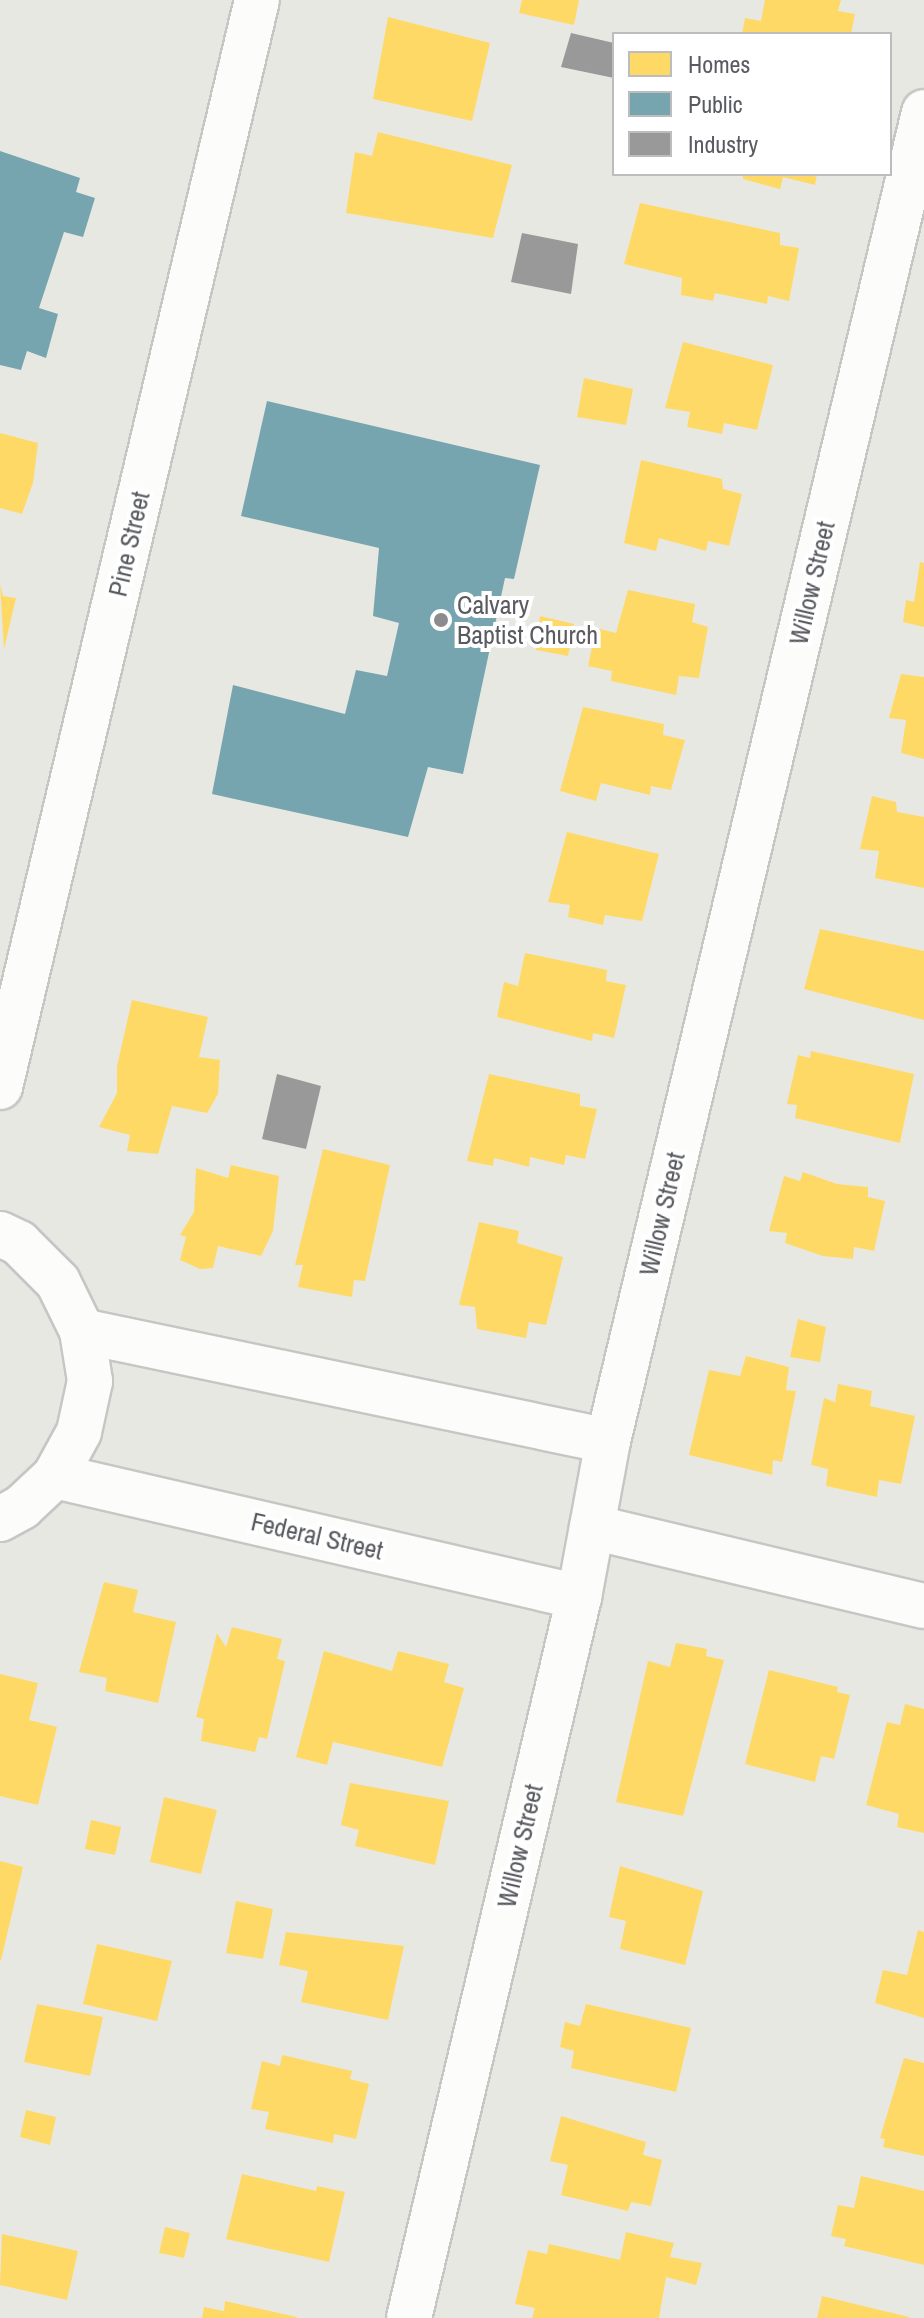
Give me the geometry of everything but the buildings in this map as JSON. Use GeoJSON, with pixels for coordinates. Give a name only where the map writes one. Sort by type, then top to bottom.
{"type":"FeatureCollection","features":[{"type":"Feature","properties":{"kind":"street","name":"Pine Street"},"geometry":{"type":"LineString","coordinates":[[0,1087],[257,0]]}},
{"type":"Feature","properties":{"kind":"street","name":"Willow Street"},"geometry":{"type":"LineString","coordinates":[[409,2318],[579,1597],[608,1441],[924,112]]}},
{"type":"Feature","properties":{"kind":"street"},"geometry":{"type":"LineString","coordinates":[[0,1234],[19,1243],[58,1282],[82,1331],[90,1381],[79,1432],[55,1476],[22,1507],[0,1519]]}},
{"type":"Feature","properties":{"kind":"street"},"geometry":{"type":"LineString","coordinates":[[82,1331],[608,1441]]}},
{"type":"Feature","properties":{"kind":"street","name":"Federal Street"},"geometry":{"type":"LineString","coordinates":[[55,1476],[579,1597]]}},
{"type":"Feature","properties":{"kind":"street"},"geometry":{"type":"LineString","coordinates":[[592,1527],[924,1606]]}},
{"type":"Feature","properties":{"kind":"place","name":"Calvary Baptist Church"},"geometry":{"type":"Point","coordinates":[441,620]}}]}
